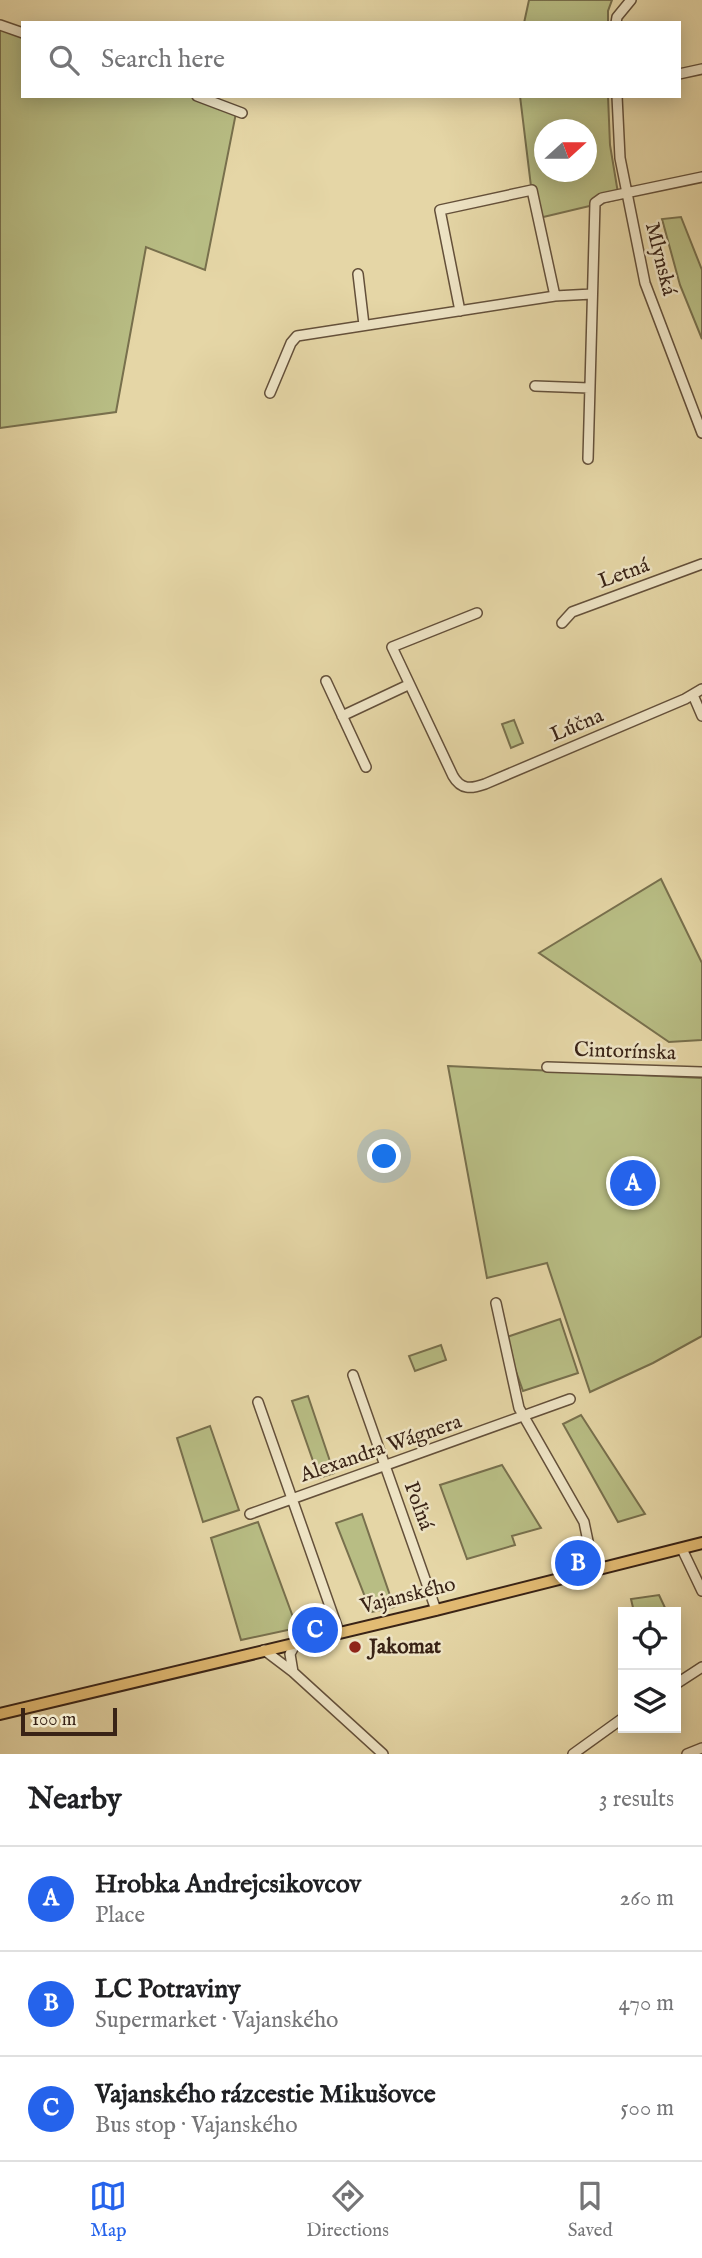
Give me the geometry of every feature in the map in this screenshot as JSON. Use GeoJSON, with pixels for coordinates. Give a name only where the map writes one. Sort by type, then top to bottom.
{"type":"FeatureCollection","features":[{"type":"Feature","properties":{"kind":"main road","name":"Vajanského"},"geometry":{"type":"LineString","coordinates":[[0,1714],[436,1610],[702,1543]]}},
{"type":"Feature","properties":{"kind":"street"},"geometry":{"type":"LineString","coordinates":[[617,21],[617,17],[631,0]]}},
{"type":"Feature","properties":{"kind":"street"},"geometry":{"type":"LineString","coordinates":[[0,25],[21,32]]}},
{"type":"Feature","properties":{"kind":"street"},"geometry":{"type":"LineString","coordinates":[[681,74],[702,69]]}},
{"type":"Feature","properties":{"kind":"street"},"geometry":{"type":"LineString","coordinates":[[202,98],[242,113]]}},
{"type":"Feature","properties":{"kind":"street","name":"Mlynská"},"geometry":{"type":"LineString","coordinates":[[617,98],[620,158],[645,283],[702,433]]}},
{"type":"Feature","properties":{"kind":"street"},"geometry":{"type":"LineString","coordinates":[[588,459],[595,204],[602,198],[702,178]]}},
{"type":"Feature","properties":{"kind":"street"},"geometry":{"type":"LineString","coordinates":[[460,311],[440,210],[532,190],[555,296]]}},
{"type":"Feature","properties":{"kind":"street"},"geometry":{"type":"LineString","coordinates":[[358,274],[364,325]]}},
{"type":"Feature","properties":{"kind":"street"},"geometry":{"type":"LineString","coordinates":[[270,393],[291,343],[297,336],[555,296],[592,294]]}},
{"type":"Feature","properties":{"kind":"street"},"geometry":{"type":"LineString","coordinates":[[535,386],[590,388]]}},
{"type":"Feature","properties":{"kind":"street","name":"Letná"},"geometry":{"type":"LineString","coordinates":[[562,623],[572,612],[702,564]]}},
{"type":"Feature","properties":{"kind":"street"},"geometry":{"type":"LineString","coordinates":[[342,716],[408,685],[392,647],[477,613]]}},
{"type":"Feature","properties":{"kind":"street"},"geometry":{"type":"LineString","coordinates":[[326,681],[366,767]]}},
{"type":"Feature","properties":{"kind":"street","name":"Lúčna"},"geometry":{"type":"LineString","coordinates":[[408,685],[453,776],[463,787],[469,788],[485,784],[702,689]]}},
{"type":"Feature","properties":{"kind":"street"},"geometry":{"type":"LineString","coordinates":[[693,695],[702,716]]}},
{"type":"Feature","properties":{"kind":"street","name":"Cintorínska"},"geometry":{"type":"LineString","coordinates":[[547,1067],[702,1072]]}},
{"type":"Feature","properties":{"kind":"street"},"geometry":{"type":"LineString","coordinates":[[496,1303],[514,1392],[523,1418],[584,1522],[594,1570]]}},
{"type":"Feature","properties":{"kind":"street","name":"Poľná"},"geometry":{"type":"LineString","coordinates":[[352,1375],[436,1610]]}},
{"type":"Feature","properties":{"kind":"street","name":"Alexandra Wágnera"},"geometry":{"type":"LineString","coordinates":[[250,1514],[570,1399]]}},
{"type":"Feature","properties":{"kind":"street"},"geometry":{"type":"LineString","coordinates":[[258,1402],[294,1498],[339,1633]]}},
{"type":"Feature","properties":{"kind":"street"},"geometry":{"type":"LineString","coordinates":[[682,1549],[702,1591]]}},
{"type":"Feature","properties":{"kind":"street"},"geometry":{"type":"LineString","coordinates":[[293,1672],[290,1654],[296,1643]]}},
{"type":"Feature","properties":{"kind":"street"},"geometry":{"type":"LineString","coordinates":[[264,1650],[293,1672],[383,1754]]}},
{"type":"Feature","properties":{"kind":"street"},"geometry":{"type":"LineString","coordinates":[[681,1681],[702,1667]]}},
{"type":"Feature","properties":{"kind":"street"},"geometry":{"type":"LineString","coordinates":[[573,1754],[618,1722]]}},
{"type":"Feature","properties":{"kind":"street"},"geometry":{"type":"LineString","coordinates":[[687,1754],[702,1748]]}},
{"type":"Feature","properties":{"kind":"green space"},"geometry":{"type":"Polygon","coordinates":[[[529,0],[612,0],[608,21],[524,21],[529,0]]]}},
{"type":"Feature","properties":{"kind":"green space"},"geometry":{"type":"Polygon","coordinates":[[[0,27],[21,34],[21,98],[195,98],[236,113],[205,270],[146,247],[116,412],[0,428],[0,27]]]}},
{"type":"Feature","properties":{"kind":"green space"},"geometry":{"type":"Polygon","coordinates":[[[520,98],[608,98],[610,145],[619,199],[535,219],[520,98]]]}},
{"type":"Feature","properties":{"kind":"green space"},"geometry":{"type":"Polygon","coordinates":[[[681,217],[702,270],[702,339],[680,285],[662,219],[681,217]]]}},
{"type":"Feature","properties":{"kind":"green space"},"geometry":{"type":"Polygon","coordinates":[[[514,720],[523,743],[511,748],[502,724],[514,720]]]}},
{"type":"Feature","properties":{"kind":"green space"},"geometry":{"type":"Polygon","coordinates":[[[661,879],[702,963],[702,1040],[669,1042],[539,953],[661,879]]]}},
{"type":"Feature","properties":{"kind":"green space"},"geometry":{"type":"Polygon","coordinates":[[[448,1066],[702,1078],[702,1336],[653,1363],[590,1392],[547,1263],[487,1278],[448,1066]]]}},
{"type":"Feature","properties":{"kind":"green space"},"geometry":{"type":"Polygon","coordinates":[[[560,1319],[578,1373],[523,1391],[504,1338],[560,1319]]]}},
{"type":"Feature","properties":{"kind":"green space"},"geometry":{"type":"Polygon","coordinates":[[[441,1345],[446,1360],[415,1371],[409,1356],[441,1345]]]}},
{"type":"Feature","properties":{"kind":"green space"},"geometry":{"type":"Polygon","coordinates":[[[308,1396],[334,1473],[319,1478],[292,1401],[308,1396]]]}},
{"type":"Feature","properties":{"kind":"green space"},"geometry":{"type":"Polygon","coordinates":[[[581,1415],[645,1514],[618,1522],[563,1424],[581,1415]]]}},
{"type":"Feature","properties":{"kind":"green space"},"geometry":{"type":"Polygon","coordinates":[[[210,1426],[239,1510],[203,1522],[177,1438],[210,1426]]]}},
{"type":"Feature","properties":{"kind":"green space"},"geometry":{"type":"Polygon","coordinates":[[[502,1465],[541,1528],[512,1536],[515,1545],[467,1559],[440,1485],[502,1465]]]}},
{"type":"Feature","properties":{"kind":"green space"},"geometry":{"type":"Polygon","coordinates":[[[362,1514],[394,1607],[371,1612],[336,1523],[362,1514]]]}},
{"type":"Feature","properties":{"kind":"green space"},"geometry":{"type":"Polygon","coordinates":[[[258,1522],[297,1628],[241,1640],[211,1538],[258,1522]]]}},
{"type":"Feature","properties":{"kind":"green space"},"geometry":{"type":"Polygon","coordinates":[[[659,1595],[665,1607],[633,1607],[631,1599],[659,1595]]]}},
{"type":"Feature","properties":{"kind":"place","name":"Hrobka Andrejcsikovcov"},"geometry":{"type":"Point","coordinates":[633,1183]}},
{"type":"Feature","properties":{"kind":"place","name":"LC Potraviny"},"geometry":{"type":"Point","coordinates":[578,1563]}},
{"type":"Feature","properties":{"kind":"place","name":"Vajanského rázcestie Mikušovce"},"geometry":{"type":"Point","coordinates":[315,1630]}},
{"type":"Feature","properties":{"kind":"place","name":"Jakomat"},"geometry":{"type":"Point","coordinates":[355,1647]}}]}
